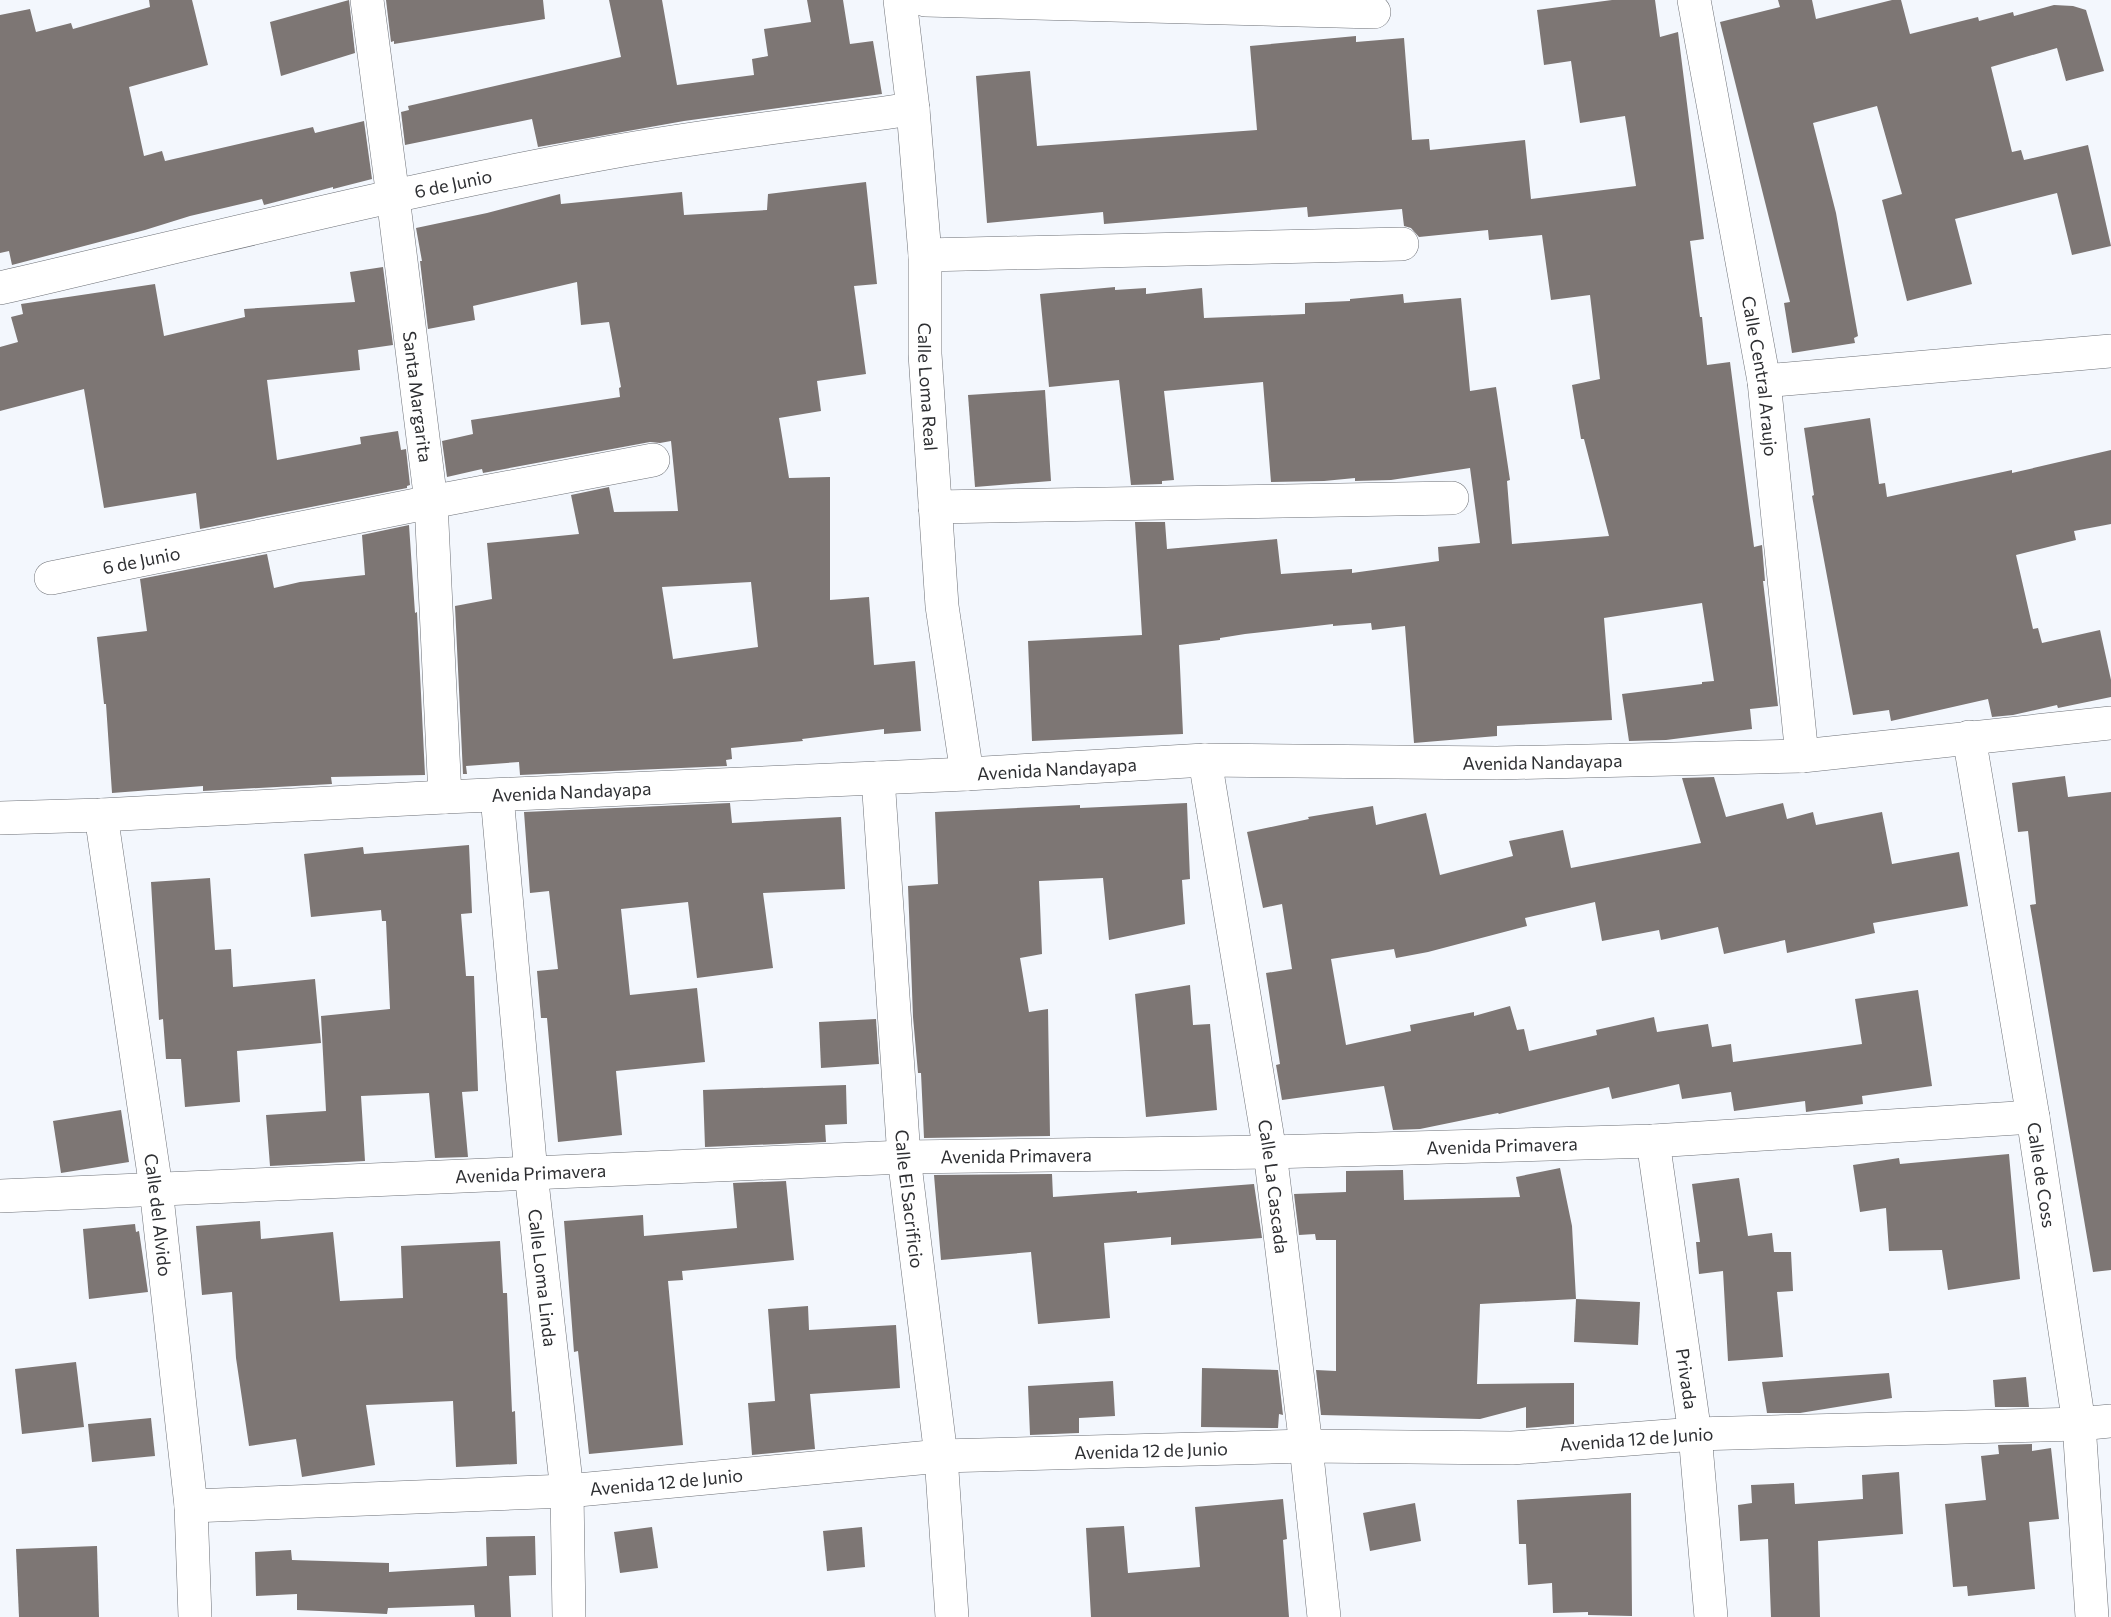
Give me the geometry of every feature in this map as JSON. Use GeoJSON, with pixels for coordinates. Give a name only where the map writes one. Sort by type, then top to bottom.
{"type":"FeatureCollection","features":[{"type":"Feature","properties":{"kind":"street","name":"Santa Margarita"},"geometry":{"type":"LineString","coordinates":[[367,0],[431,502],[445,797]]}},
{"type":"Feature","properties":{"kind":"street","name":"Calle Loma Real"},"geometry":{"type":"LineString","coordinates":[[900,0],[913,109],[925,255],[925,354],[942,606],[967,774]]}},
{"type":"Feature","properties":{"kind":"street"},"geometry":{"type":"LineString","coordinates":[[925,0],[1374,12]]}},
{"type":"Feature","properties":{"kind":"street","name":"Calle Central Araujo"},"geometry":{"type":"LineString","coordinates":[[1694,0],[1764,381],[1802,756]]}},
{"type":"Feature","properties":{"kind":"street","name":"6 de Junio"},"geometry":{"type":"LineString","coordinates":[[0,288],[393,196],[614,152],[913,109]]}},
{"type":"Feature","properties":{"kind":"street"},"geometry":{"type":"LineString","coordinates":[[925,255],[1402,243]]}},
{"type":"Feature","properties":{"kind":"street"},"geometry":{"type":"LineString","coordinates":[[1764,381],[2111,351]]}},
{"type":"Feature","properties":{"kind":"street","name":"6 de Junio"},"geometry":{"type":"LineString","coordinates":[[51,578],[653,460]]}},
{"type":"Feature","properties":{"kind":"street"},"geometry":{"type":"LineString","coordinates":[[935,507],[1452,498]]}},
{"type":"Feature","properties":{"kind":"street","name":"Avenida Nandayapa"},"geometry":{"type":"LineString","coordinates":[[0,818],[967,774],[1205,760],[1497,763],[1802,756],[2111,723]]}},
{"type":"Feature","properties":{"kind":"street","name":"Calle de Coss"},"geometry":{"type":"LineString","coordinates":[[1969,737],[2033,1117],[2079,1424],[2092,1617]]}},
{"type":"Feature","properties":{"kind":"street","name":"Calle La Cascada"},"geometry":{"type":"LineString","coordinates":[[1205,760],[1270,1152],[1306,1446],[1324,1617]]}},
{"type":"Feature","properties":{"kind":"street","name":"Calle El Sacrificio"},"geometry":{"type":"LineString","coordinates":[[878,778],[904,1157],[941,1456],[951,1617]]}},
{"type":"Feature","properties":{"kind":"street","name":"Calle Loma Linda"},"geometry":{"type":"LineString","coordinates":[[496,796],[531,1173],[567,1491],[569,1617]]}},
{"type":"Feature","properties":{"kind":"street","name":"Calle del Alvido"},"geometry":{"type":"LineString","coordinates":[[101,815],[156,1188],[191,1506],[195,1617]]}},
{"type":"Feature","properties":{"kind":"street","name":"Avenida Primavera"},"geometry":{"type":"LineString","coordinates":[[0,1196],[904,1157],[1270,1152],[1653,1141],[2033,1117]]}},
{"type":"Feature","properties":{"kind":"street","name":"Privada"},"geometry":{"type":"LineString","coordinates":[[1653,1141],[1695,1434],[1711,1617]]}},
{"type":"Feature","properties":{"kind":"street","name":"Avenida 12 de Junio"},"geometry":{"type":"LineString","coordinates":[[191,1506],[567,1491],[941,1456],[1306,1446],[1512,1448],[1695,1434],[2079,1424],[2111,1421]]}},
{"type":"Feature","properties":{"kind":"building"},"geometry":{"type":"Polygon","coordinates":[[[149,0],[192,0],[208,65],[129,87],[144,156],[162,151],[165,161],[313,127],[315,133],[364,121],[372,179],[264,205],[262,199],[190,216],[12,265],[9,251],[0,253],[0,15],[30,9],[36,32],[71,23],[73,29],[150,7],[149,0]]]}},
{"type":"Feature","properties":{"kind":"building"},"geometry":{"type":"Polygon","coordinates":[[[349,0],[355,53],[281,76],[270,22],[349,0]]]}},
{"type":"Feature","properties":{"kind":"building"},"geometry":{"type":"Polygon","coordinates":[[[386,0],[543,0],[545,19],[394,44],[394,41],[391,42],[386,0]]]}},
{"type":"Feature","properties":{"kind":"building"},"geometry":{"type":"Polygon","coordinates":[[[609,0],[662,0],[677,85],[754,75],[752,59],[768,56],[764,29],[811,22],[807,0],[843,0],[850,44],[873,41],[882,94],[684,121],[538,147],[532,119],[405,145],[401,112],[409,110],[408,106],[621,57],[609,0]]]}},
{"type":"Feature","properties":{"kind":"building"},"geometry":{"type":"Polygon","coordinates":[[[1612,0],[1655,0],[1660,37],[1678,32],[1704,239],[1690,241],[1707,365],[1730,362],[1754,547],[1762,545],[1765,581],[1763,581],[1778,706],[1750,709],[1752,729],[1666,740],[1629,741],[1622,694],[1714,681],[1702,603],[1604,618],[1612,720],[1497,726],[1497,736],[1414,743],[1405,626],[1372,630],[1371,623],[1333,626],[1333,624],[1245,634],[1220,638],[1220,640],[1179,645],[1183,734],[1032,741],[1028,641],[1142,635],[1135,522],[1165,522],[1167,549],[1277,539],[1281,574],[1352,569],[1352,573],[1439,561],[1438,547],[1480,543],[1470,468],[1391,480],[1355,481],[1355,478],[1271,482],[1263,382],[1164,391],[1174,480],[1162,481],[1162,484],[1131,485],[1119,380],[1049,387],[1040,294],[1115,287],[1115,290],[1146,288],[1146,294],[1202,288],[1204,318],[1305,314],[1305,303],[1350,301],[1350,299],[1403,294],[1404,303],[1461,298],[1470,391],[1496,387],[1510,480],[1507,481],[1512,544],[1609,536],[1584,439],[1581,439],[1572,385],[1600,379],[1590,295],[1551,300],[1542,235],[1489,240],[1488,230],[1419,237],[1411,228],[1404,226],[1402,209],[1308,217],[1307,207],[1104,224],[1103,212],[987,223],[976,76],[1030,71],[1037,146],[1257,130],[1250,46],[1356,36],[1356,42],[1404,38],[1412,140],[1429,139],[1430,150],[1525,140],[1531,199],[1636,186],[1625,116],[1580,123],[1571,61],[1544,65],[1537,10],[1612,0]]]}},
{"type":"Feature","properties":{"kind":"building"},"geometry":{"type":"Polygon","coordinates":[[[1778,0],[1812,0],[1816,19],[1892,0],[1901,0],[1910,34],[1978,17],[1979,21],[2013,12],[2014,16],[2054,5],[2073,6],[2086,10],[2104,71],[2066,81],[2057,48],[1991,67],[2012,152],[2021,150],[2024,160],[2088,145],[2111,246],[2072,255],[2057,193],[1955,219],[1972,284],[1907,301],[1882,200],[1902,194],[1877,106],[1813,123],[1836,213],[1858,336],[1854,338],[1855,343],[1792,353],[1784,303],[1790,302],[1720,22],[1780,7],[1778,0]]]}},
{"type":"Feature","properties":{"kind":"building"},"geometry":{"type":"Polygon","coordinates":[[[866,182],[877,284],[854,286],[866,374],[817,381],[821,411],[779,418],[789,478],[830,477],[830,600],[869,597],[874,665],[915,661],[921,731],[884,734],[884,729],[802,739],[803,741],[731,748],[732,759],[726,760],[727,766],[520,775],[519,762],[466,766],[467,774],[463,774],[455,606],[492,599],[487,543],[579,534],[571,495],[609,487],[614,512],[678,511],[671,441],[650,442],[483,473],[482,469],[447,477],[442,441],[473,434],[471,420],[620,397],[619,388],[621,387],[609,322],[581,325],[577,282],[473,306],[475,320],[428,329],[420,261],[422,261],[416,228],[560,194],[561,204],[682,192],[684,215],[767,210],[768,194],[866,182]],[[751,582],[662,587],[673,659],[758,647],[751,582]]]}},
{"type":"Feature","properties":{"kind":"building"},"geometry":{"type":"Polygon","coordinates":[[[383,267],[393,345],[358,350],[360,370],[267,380],[277,460],[361,444],[360,437],[398,431],[401,450],[406,449],[410,485],[407,488],[200,529],[196,493],[104,508],[84,389],[0,411],[0,347],[18,342],[11,317],[23,314],[21,304],[155,284],[164,336],[245,317],[244,309],[355,302],[350,272],[383,267]]]}},
{"type":"Feature","properties":{"kind":"building"},"geometry":{"type":"Polygon","coordinates":[[[1045,390],[1051,481],[975,487],[968,395],[1045,390]]]}},
{"type":"Feature","properties":{"kind":"building"},"geometry":{"type":"Polygon","coordinates":[[[1870,418],[1879,484],[1885,483],[1887,497],[2012,470],[2012,473],[2111,450],[2111,524],[2074,531],[2076,540],[2016,555],[2033,629],[2038,628],[2042,643],[2100,630],[2111,680],[2111,697],[2058,708],[2057,705],[2013,715],[1992,717],[1988,699],[1891,721],[1889,710],[1853,715],[1812,496],[1814,495],[1804,428],[1870,418]]]}},
{"type":"Feature","properties":{"kind":"building"},"geometry":{"type":"Polygon","coordinates":[[[409,525],[415,613],[417,612],[425,775],[331,777],[332,784],[203,791],[203,786],[112,793],[106,704],[104,704],[97,637],[147,631],[140,579],[267,554],[274,588],[300,582],[365,575],[362,535],[409,525]]]}},
{"type":"Feature","properties":{"kind":"building"},"geometry":{"type":"Polygon","coordinates":[[[2065,776],[2068,797],[2111,792],[2111,1270],[2093,1272],[2030,905],[2036,904],[2028,831],[2018,832],[2012,783],[2065,776]]]}},
{"type":"Feature","properties":{"kind":"building"},"geometry":{"type":"Polygon","coordinates":[[[1714,777],[1726,817],[1783,803],[1787,819],[1813,812],[1816,825],[1882,812],[1892,864],[1959,852],[1968,906],[1873,923],[1875,933],[1787,953],[1785,940],[1724,954],[1718,927],[1661,940],[1659,930],[1602,941],[1595,902],[1525,918],[1527,926],[1428,952],[1396,958],[1394,949],[1331,959],[1346,1045],[1411,1031],[1410,1025],[1474,1012],[1474,1016],[1510,1006],[1517,1030],[1524,1029],[1529,1051],[1597,1035],[1596,1030],[1654,1017],[1657,1032],[1708,1024],[1712,1047],[1731,1044],[1733,1062],[1862,1044],[1855,999],[1918,990],[1932,1086],[1862,1096],[1863,1104],[1806,1112],[1805,1101],[1734,1111],[1731,1092],[1682,1099],[1679,1084],[1612,1099],[1609,1087],[1499,1114],[1420,1129],[1393,1130],[1384,1086],[1282,1100],[1276,1065],[1280,1064],[1266,973],[1292,969],[1282,904],[1263,908],[1247,832],[1309,819],[1308,817],[1373,806],[1376,825],[1426,813],[1440,875],[1513,856],[1509,841],[1563,830],[1571,868],[1701,843],[1682,778],[1714,777]]]}},
{"type":"Feature","properties":{"kind":"building"},"geometry":{"type":"Polygon","coordinates":[[[730,803],[732,823],[841,817],[845,889],[763,893],[773,968],[697,978],[688,902],[621,909],[630,995],[697,988],[705,1062],[616,1071],[622,1135],[558,1142],[547,1018],[541,1018],[537,971],[558,969],[549,891],[530,893],[524,812],[730,803]]]}},
{"type":"Feature","properties":{"kind":"building"},"geometry":{"type":"Polygon","coordinates":[[[1187,803],[1190,879],[1182,880],[1185,924],[1109,940],[1103,878],[1039,881],[1042,954],[1020,958],[1029,1012],[1048,1009],[1050,1136],[924,1138],[921,1073],[918,1073],[913,1017],[908,886],[938,884],[935,812],[1080,805],[1080,808],[1187,803]]]}},
{"type":"Feature","properties":{"kind":"building"},"geometry":{"type":"Polygon","coordinates":[[[469,845],[472,913],[461,914],[466,976],[474,976],[478,1091],[462,1092],[468,1157],[435,1158],[429,1093],[361,1096],[365,1161],[270,1166],[266,1115],[326,1111],[321,1016],[390,1009],[386,921],[382,921],[381,910],[311,917],[304,854],[363,847],[364,854],[469,845]]]}},
{"type":"Feature","properties":{"kind":"building"},"geometry":{"type":"Polygon","coordinates":[[[210,878],[215,950],[231,949],[233,987],[315,979],[321,1043],[237,1051],[240,1102],[185,1107],[181,1059],[166,1059],[163,1019],[159,1020],[151,882],[210,878]]]}},
{"type":"Feature","properties":{"kind":"building"},"geometry":{"type":"Polygon","coordinates":[[[1190,985],[1193,1025],[1210,1024],[1217,1110],[1146,1117],[1135,994],[1190,985]]]}},
{"type":"Feature","properties":{"kind":"building"},"geometry":{"type":"Polygon","coordinates":[[[876,1019],[879,1064],[821,1068],[819,1022],[876,1019]]]}},
{"type":"Feature","properties":{"kind":"building"},"geometry":{"type":"Polygon","coordinates":[[[846,1085],[847,1124],[825,1125],[826,1142],[705,1147],[703,1090],[846,1085]]]}},
{"type":"Feature","properties":{"kind":"building"},"geometry":{"type":"Polygon","coordinates":[[[121,1110],[129,1162],[61,1173],[53,1121],[121,1110]]]}},
{"type":"Feature","properties":{"kind":"building"},"geometry":{"type":"Polygon","coordinates":[[[2009,1154],[2020,1279],[1948,1290],[1942,1250],[1889,1251],[1886,1208],[1860,1212],[1853,1165],[1899,1158],[1900,1164],[2009,1154]]]}},
{"type":"Feature","properties":{"kind":"building"},"geometry":{"type":"Polygon","coordinates":[[[1560,1168],[1572,1226],[1576,1299],[1480,1304],[1477,1384],[1574,1383],[1574,1424],[1526,1428],[1526,1407],[1480,1419],[1321,1415],[1316,1370],[1336,1371],[1336,1240],[1316,1240],[1315,1234],[1299,1235],[1294,1194],[1346,1192],[1346,1171],[1403,1170],[1404,1200],[1520,1197],[1516,1177],[1560,1168]]]}},
{"type":"Feature","properties":{"kind":"building"},"geometry":{"type":"Polygon","coordinates":[[[1052,1174],[1053,1197],[1254,1184],[1262,1238],[1171,1245],[1171,1237],[1104,1243],[1110,1318],[1038,1324],[1031,1252],[941,1260],[934,1175],[1052,1174]]]}},
{"type":"Feature","properties":{"kind":"building"},"geometry":{"type":"Polygon","coordinates":[[[1739,1178],[1748,1236],[1772,1233],[1774,1252],[1791,1252],[1793,1291],[1777,1292],[1783,1357],[1728,1361],[1723,1271],[1699,1274],[1696,1242],[1700,1242],[1692,1184],[1739,1178]]]}},
{"type":"Feature","properties":{"kind":"building"},"geometry":{"type":"Polygon","coordinates":[[[786,1181],[794,1260],[682,1271],[683,1280],[668,1281],[683,1445],[589,1454],[578,1351],[574,1352],[564,1221],[643,1215],[644,1236],[737,1228],[733,1183],[786,1181]]]}},
{"type":"Feature","properties":{"kind":"building"},"geometry":{"type":"Polygon","coordinates":[[[260,1221],[261,1239],[333,1232],[340,1301],[403,1298],[401,1246],[500,1241],[503,1293],[507,1293],[512,1412],[515,1411],[517,1464],[456,1467],[453,1401],[366,1405],[375,1465],[302,1477],[296,1439],[249,1446],[236,1358],[232,1292],[202,1295],[196,1226],[260,1221]]]}},
{"type":"Feature","properties":{"kind":"building"},"geometry":{"type":"Polygon","coordinates":[[[135,1224],[136,1232],[139,1231],[148,1292],[89,1299],[83,1229],[135,1224]]]}},
{"type":"Feature","properties":{"kind":"building"},"geometry":{"type":"Polygon","coordinates":[[[1576,1299],[1640,1302],[1638,1345],[1574,1342],[1576,1299]]]}},
{"type":"Feature","properties":{"kind":"building"},"geometry":{"type":"Polygon","coordinates":[[[808,1306],[809,1330],[896,1325],[900,1388],[810,1394],[815,1449],[752,1455],[748,1403],[775,1401],[768,1309],[808,1306]]]}},
{"type":"Feature","properties":{"kind":"building"},"geometry":{"type":"Polygon","coordinates":[[[76,1362],[84,1427],[22,1434],[15,1369],[76,1362]]]}},
{"type":"Feature","properties":{"kind":"building"},"geometry":{"type":"Polygon","coordinates":[[[1202,1368],[1278,1370],[1283,1415],[1279,1414],[1278,1428],[1201,1427],[1202,1368]]]}},
{"type":"Feature","properties":{"kind":"building"},"geometry":{"type":"Polygon","coordinates":[[[1889,1373],[1892,1398],[1800,1413],[1767,1413],[1762,1382],[1889,1373]]]}},
{"type":"Feature","properties":{"kind":"building"},"geometry":{"type":"Polygon","coordinates":[[[2026,1377],[2029,1407],[1995,1407],[1993,1380],[2026,1377]]]}},
{"type":"Feature","properties":{"kind":"building"},"geometry":{"type":"Polygon","coordinates":[[[1113,1381],[1115,1416],[1079,1418],[1079,1433],[1030,1435],[1028,1386],[1113,1381]]]}},
{"type":"Feature","properties":{"kind":"building"},"geometry":{"type":"Polygon","coordinates":[[[151,1418],[155,1456],[92,1462],[88,1424],[151,1418]]]}},
{"type":"Feature","properties":{"kind":"building"},"geometry":{"type":"Polygon","coordinates":[[[2032,1444],[2032,1451],[2051,1448],[2059,1519],[2029,1522],[2035,1589],[1968,1596],[1967,1586],[1953,1587],[1945,1504],[1986,1500],[1981,1456],[1999,1454],[1998,1445],[2032,1444]]]}},
{"type":"Feature","properties":{"kind":"building"},"geometry":{"type":"Polygon","coordinates":[[[1899,1472],[1903,1534],[1818,1541],[1820,1617],[1771,1617],[1768,1539],[1740,1541],[1738,1505],[1752,1503],[1751,1485],[1794,1483],[1795,1504],[1863,1499],[1862,1475],[1899,1472]]]}},
{"type":"Feature","properties":{"kind":"building"},"geometry":{"type":"Polygon","coordinates":[[[1631,1493],[1632,1616],[1588,1615],[1588,1612],[1553,1613],[1552,1583],[1528,1585],[1526,1544],[1519,1544],[1517,1500],[1631,1493]]]}},
{"type":"Feature","properties":{"kind":"building"},"geometry":{"type":"Polygon","coordinates":[[[1283,1499],[1287,1539],[1283,1540],[1289,1617],[1091,1617],[1086,1528],[1124,1526],[1128,1573],[1200,1567],[1195,1507],[1283,1499]]]}},
{"type":"Feature","properties":{"kind":"building"},"geometry":{"type":"Polygon","coordinates":[[[1415,1503],[1421,1541],[1370,1551],[1363,1513],[1415,1503]]]}},
{"type":"Feature","properties":{"kind":"building"},"geometry":{"type":"Polygon","coordinates":[[[652,1527],[658,1568],[620,1573],[614,1532],[652,1527]]]}},
{"type":"Feature","properties":{"kind":"building"},"geometry":{"type":"Polygon","coordinates":[[[862,1527],[865,1567],[827,1571],[823,1531],[862,1527]]]}},
{"type":"Feature","properties":{"kind":"building"},"geometry":{"type":"Polygon","coordinates":[[[535,1536],[536,1575],[509,1576],[511,1617],[475,1617],[474,1605],[388,1608],[387,1614],[297,1610],[297,1594],[256,1596],[255,1552],[291,1550],[292,1560],[389,1563],[389,1572],[487,1566],[486,1537],[535,1536]]]}},
{"type":"Feature","properties":{"kind":"building"},"geometry":{"type":"Polygon","coordinates":[[[97,1546],[99,1617],[19,1617],[16,1549],[97,1546]]]}}]}
